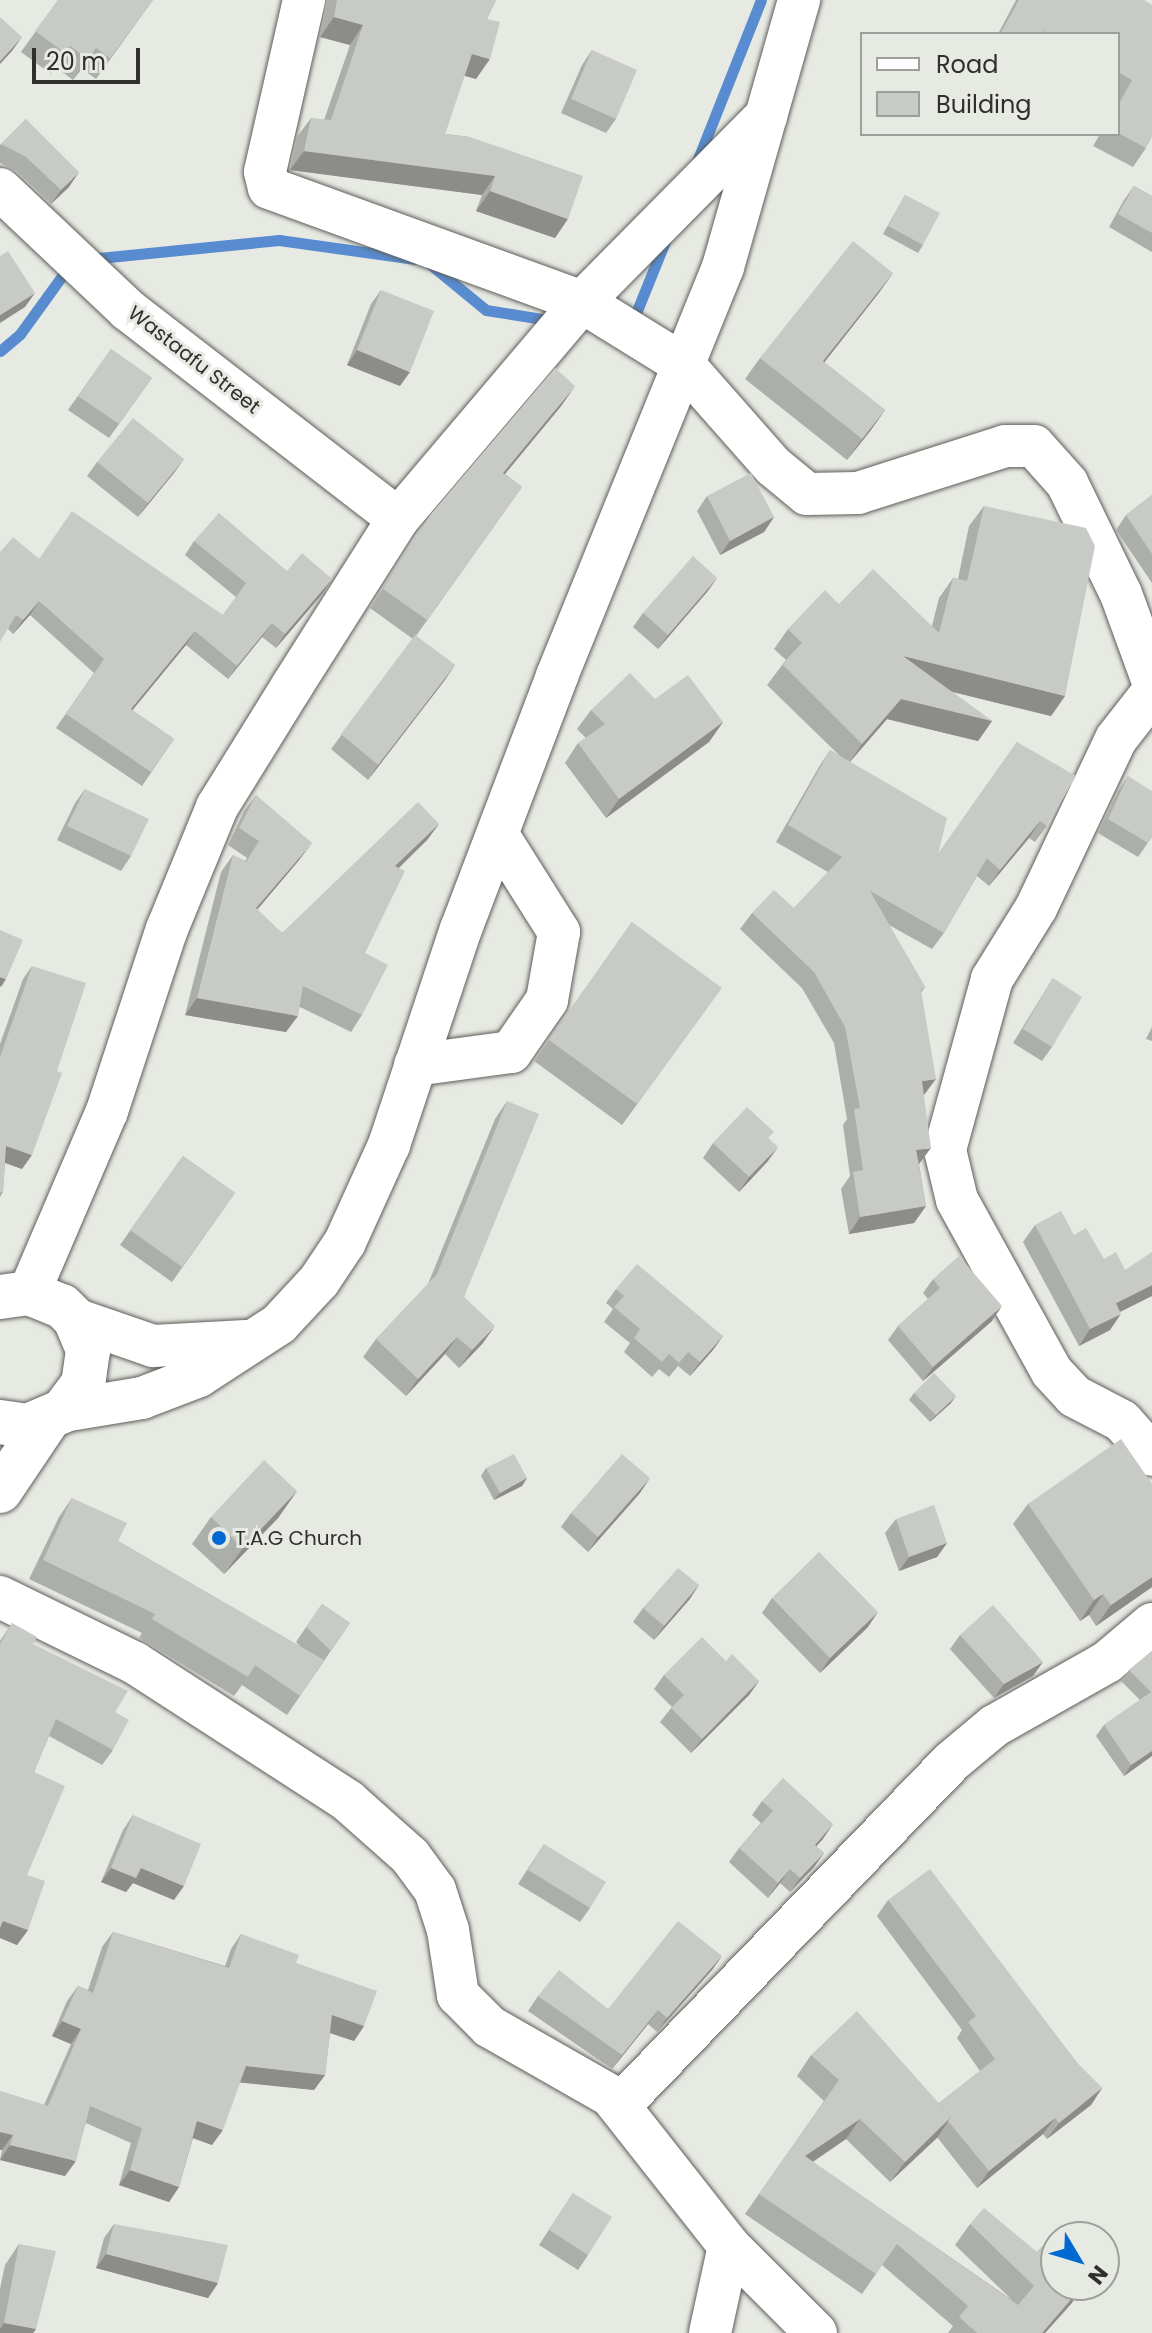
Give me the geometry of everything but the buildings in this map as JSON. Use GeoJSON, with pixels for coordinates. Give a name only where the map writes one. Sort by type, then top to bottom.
{"type":"FeatureCollection","features":[{"type":"Feature","properties":{"kind":"main road"},"geometry":{"type":"LineString","coordinates":[[0,1491],[55,1416],[83,1384],[88,1350],[75,1319],[47,1297],[10,1293]]}},
{"type":"Feature","properties":{"kind":"main road"},"geometry":{"type":"LineString","coordinates":[[0,1422],[28,1426],[55,1416]]}},
{"type":"Feature","properties":{"kind":"street"},"geometry":{"type":"LineString","coordinates":[[304,0],[265,172],[269,188],[582,302],[684,365],[773,466],[807,494],[858,493],[1005,446],[1034,446],[1067,483],[1121,594],[1152,679]]}},
{"type":"Feature","properties":{"kind":"street"},"geometry":{"type":"LineString","coordinates":[[55,1416],[142,1398],[199,1376],[259,1340],[319,1281],[345,1242],[389,1145],[498,835],[733,238],[799,0]]}},
{"type":"Feature","properties":{"kind":"street"},"geometry":{"type":"LineString","coordinates":[[10,1293],[107,1111],[167,929],[217,807],[398,519],[582,302],[766,116]]}},
{"type":"Feature","properties":{"kind":"street","name":"Wastaafu Street"},"geometry":{"type":"LineString","coordinates":[[0,189],[128,310],[398,519]]}},
{"type":"Feature","properties":{"kind":"street"},"geometry":{"type":"LineString","coordinates":[[1147,1440],[1122,1421],[1074,1396],[1052,1372],[957,1200],[945,1150],[992,979],[1036,908],[1116,739],[1152,693]]}},
{"type":"Feature","properties":{"kind":"street"},"geometry":{"type":"LineString","coordinates":[[415,1065],[511,1052],[547,1000],[559,932],[498,835]]}},
{"type":"Feature","properties":{"kind":"street"},"geometry":{"type":"LineString","coordinates":[[75,1319],[153,1346],[259,1340]]}},
{"type":"Feature","properties":{"kind":"street"},"geometry":{"type":"LineString","coordinates":[[0,1597],[135,1663],[348,1801],[426,1874],[448,1930],[454,1986],[463,2001],[490,2027],[620,2105],[729,2246],[816,2333]]}},
{"type":"Feature","properties":{"kind":"street"},"geometry":{"type":"LineString","coordinates":[[620,2105],[951,1762],[994,1726],[1107,1662],[1152,1624]]}},
{"type":"Feature","properties":{"kind":"street"},"geometry":{"type":"LineString","coordinates":[[710,2333],[729,2246]]}},
{"type":"Feature","properties":{"kind":"waterway"},"geometry":{"type":"LineString","coordinates":[[696,164],[761,0]]}},
{"type":"Feature","properties":{"kind":"waterway"},"geometry":{"type":"LineString","coordinates":[[632,323],[666,239]]}},
{"type":"Feature","properties":{"kind":"waterway"},"geometry":{"type":"LineString","coordinates":[[89,259],[279,240],[414,259]]}},
{"type":"Feature","properties":{"kind":"waterway"},"geometry":{"type":"LineString","coordinates":[[430,264],[486,310],[555,321]]}},
{"type":"Feature","properties":{"kind":"waterway"},"geometry":{"type":"LineString","coordinates":[[0,351],[20,334],[70,265]]}},
{"type":"Feature","properties":{"kind":"place","name":"T.A.G Church"},"geometry":{"type":"Point","coordinates":[219,1538]}}]}
